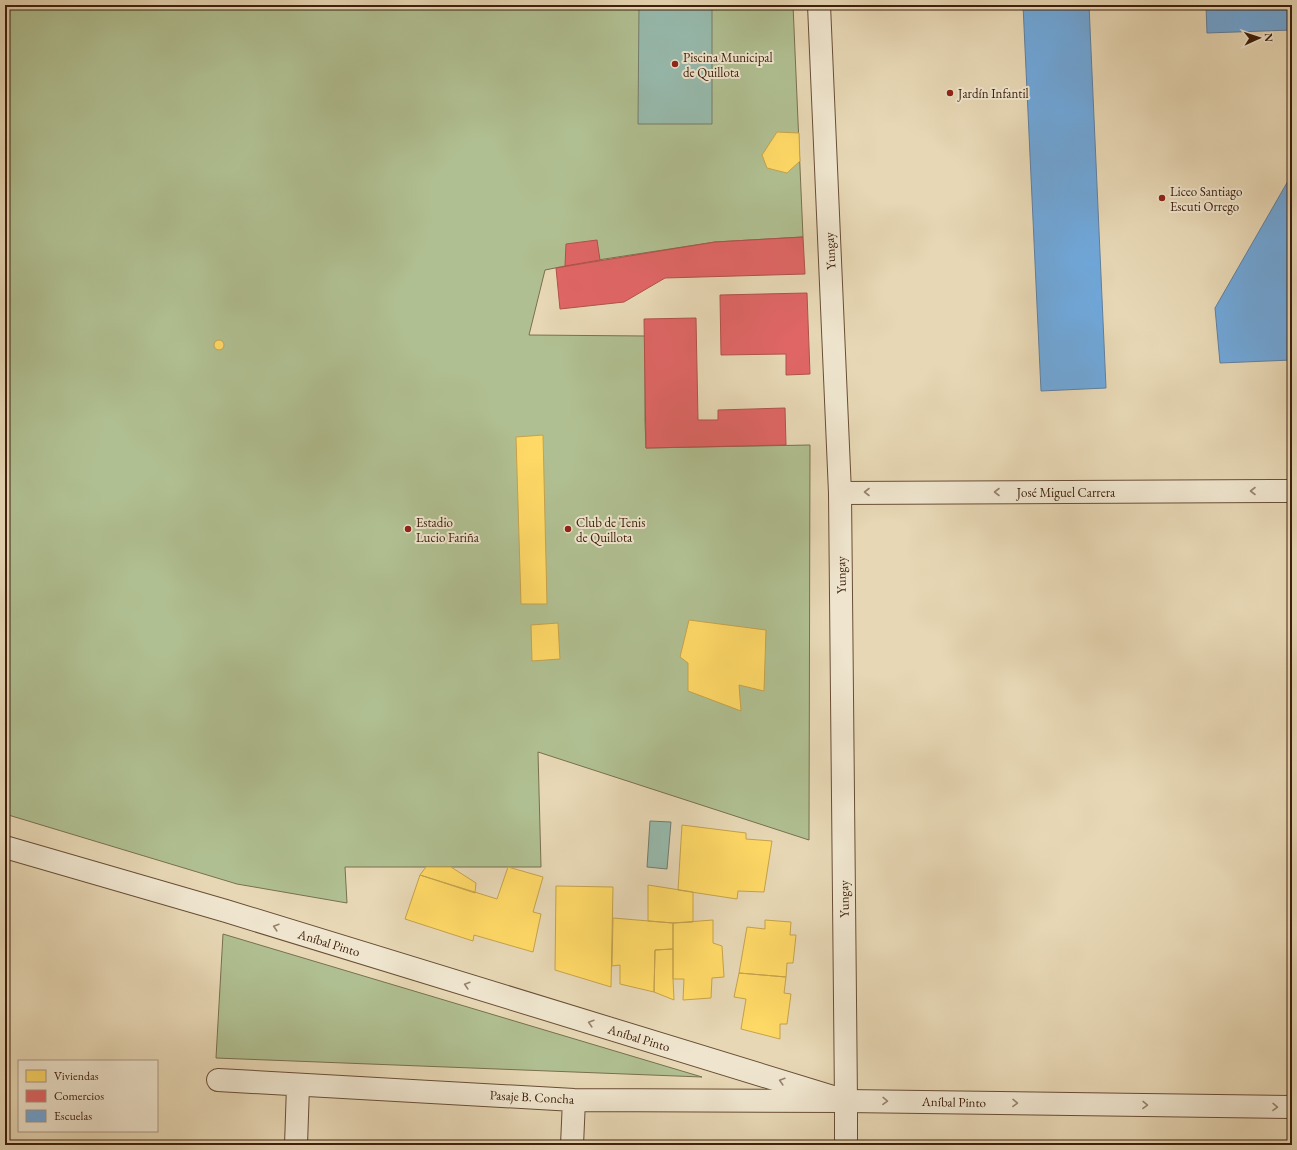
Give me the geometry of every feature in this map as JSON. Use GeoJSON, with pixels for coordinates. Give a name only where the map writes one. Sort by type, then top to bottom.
{"type":"FeatureCollection","features":[{"type":"Feature","properties":{"kind":"street","name":"Yungay"},"geometry":{"type":"LineString","coordinates":[[819,5],[840,493],[846,1145]]}},
{"type":"Feature","properties":{"kind":"street","name":"José Miguel Carrera"},"geometry":{"type":"LineString","coordinates":[[840,493],[1292,491]]}},
{"type":"Feature","properties":{"kind":"street","name":"Aníbal Pinto"},"geometry":{"type":"LineString","coordinates":[[5,847],[226,911],[846,1101],[1292,1107]]}},
{"type":"Feature","properties":{"kind":"street","name":"Pasaje B. Concha"},"geometry":{"type":"LineString","coordinates":[[218,1080],[298,1086],[574,1100],[846,1101]]}},
{"type":"Feature","properties":{"kind":"street"},"geometry":{"type":"LineString","coordinates":[[296,1145],[298,1086]]}},
{"type":"Feature","properties":{"kind":"street"},"geometry":{"type":"LineString","coordinates":[[572,1145],[574,1100]]}},
{"type":"Feature","properties":{"kind":"green space","name":"Estadio Lucio Fariña"},"geometry":{"type":"Polygon","coordinates":[[[5,5],[793,5],[803,237],[715,242],[585,262],[545,270],[529,335],[645,336],[646,448],[810,445],[809,840],[538,752],[541,867],[345,867],[347,903],[237,884],[5,814],[5,5]]]}},
{"type":"Feature","properties":{"kind":"green space"},"geometry":{"type":"Polygon","coordinates":[[[223,934],[702,1077],[216,1058],[223,934]]]}},
{"type":"Feature","properties":{"kind":"shaded area","name":"Piscina Municipal de Quillota"},"geometry":{"type":"Polygon","coordinates":[[[639,5],[712,5],[712,124],[638,124],[639,5]]]}},
{"type":"Feature","properties":{"kind":"shaded area"},"geometry":{"type":"Polygon","coordinates":[[[650,821],[671,822],[667,869],[647,867],[650,821]]]}},
{"type":"Feature","properties":{"kind":"building: Viviendas"},"geometry":{"type":"Polygon","coordinates":[[[777,132],[799,133],[800,161],[787,173],[767,168],[762,155],[777,132]]]}},
{"type":"Feature","properties":{"kind":"building: Viviendas"},"geometry":{"type":"Polygon","coordinates":[[[217,340],[221,340],[223,341],[223,349],[217,350],[214,347],[214,343],[217,340]]]}},
{"type":"Feature","properties":{"kind":"building: Viviendas"},"geometry":{"type":"Polygon","coordinates":[[[543,435],[547,604],[521,604],[516,437],[543,435]]]}},
{"type":"Feature","properties":{"kind":"building: Viviendas"},"geometry":{"type":"Polygon","coordinates":[[[689,620],[766,630],[764,691],[739,685],[741,711],[688,691],[688,663],[680,657],[689,620]]]}},
{"type":"Feature","properties":{"kind":"building: Viviendas"},"geometry":{"type":"Polygon","coordinates":[[[558,623],[560,659],[532,661],[531,625],[558,623]]]}},
{"type":"Feature","properties":{"kind":"building: Viviendas"},"geometry":{"type":"Polygon","coordinates":[[[682,825],[746,833],[746,839],[772,841],[764,892],[738,891],[737,899],[678,890],[682,825]]]}},
{"type":"Feature","properties":{"kind":"building: Viviendas"},"geometry":{"type":"Polygon","coordinates":[[[426,867],[451,867],[476,883],[475,893],[420,875],[426,867]]]}},
{"type":"Feature","properties":{"kind":"building: Viviendas"},"geometry":{"type":"Polygon","coordinates":[[[508,867],[543,877],[533,912],[541,914],[533,952],[474,935],[473,941],[405,919],[420,875],[497,899],[508,867]]]}},
{"type":"Feature","properties":{"kind":"building: Viviendas"},"geometry":{"type":"Polygon","coordinates":[[[648,885],[693,892],[693,922],[673,923],[648,921],[648,885]]]}},
{"type":"Feature","properties":{"kind":"building: Viviendas"},"geometry":{"type":"Polygon","coordinates":[[[556,886],[613,887],[611,987],[555,970],[556,886]]]}},
{"type":"Feature","properties":{"kind":"building: Viviendas"},"geometry":{"type":"Polygon","coordinates":[[[613,918],[673,923],[673,949],[655,950],[654,992],[620,984],[620,965],[612,966],[613,918]]]}},
{"type":"Feature","properties":{"kind":"building: Viviendas"},"geometry":{"type":"Polygon","coordinates":[[[713,920],[713,943],[722,946],[724,977],[712,978],[711,998],[683,1000],[684,979],[673,979],[673,923],[713,920]]]}},
{"type":"Feature","properties":{"kind":"building: Viviendas"},"geometry":{"type":"Polygon","coordinates":[[[765,920],[791,922],[790,935],[796,935],[793,963],[787,963],[786,977],[739,973],[747,927],[765,929],[765,920]]]}},
{"type":"Feature","properties":{"kind":"building: Viviendas"},"geometry":{"type":"Polygon","coordinates":[[[673,949],[674,1000],[654,992],[655,950],[673,949]]]}},
{"type":"Feature","properties":{"kind":"building: Viviendas"},"geometry":{"type":"Polygon","coordinates":[[[739,973],[786,977],[784,993],[791,994],[787,1024],[780,1024],[780,1039],[741,1029],[746,999],[734,997],[739,973]]]}},
{"type":"Feature","properties":{"kind":"building: Comercios"},"geometry":{"type":"Polygon","coordinates":[[[803,237],[805,274],[665,278],[624,302],[560,309],[556,268],[715,242],[803,237]]]}},
{"type":"Feature","properties":{"kind":"building: Comercios"},"geometry":{"type":"Polygon","coordinates":[[[597,240],[600,260],[565,266],[566,244],[597,240]]]}},
{"type":"Feature","properties":{"kind":"building: Comercios"},"geometry":{"type":"Polygon","coordinates":[[[807,293],[810,374],[786,375],[786,354],[721,355],[720,295],[807,293]]]}},
{"type":"Feature","properties":{"kind":"building: Comercios"},"geometry":{"type":"Polygon","coordinates":[[[696,318],[698,420],[718,420],[718,410],[785,408],[786,445],[646,448],[644,319],[696,318]]]}},
{"type":"Feature","properties":{"kind":"building: Escuelas"},"geometry":{"type":"Polygon","coordinates":[[[1023,5],[1089,5],[1106,388],[1041,391],[1023,5]]]}},
{"type":"Feature","properties":{"kind":"building: Escuelas"},"geometry":{"type":"Polygon","coordinates":[[[1206,5],[1292,5],[1292,30],[1207,33],[1206,5]]]}},
{"type":"Feature","properties":{"kind":"building: Escuelas"},"geometry":{"type":"Polygon","coordinates":[[[1292,174],[1292,360],[1220,363],[1215,308],[1292,174]]]}},
{"type":"Feature","properties":{"kind":"place","name":"Piscina Municipal de Quillota"},"geometry":{"type":"Point","coordinates":[675,64]}},
{"type":"Feature","properties":{"kind":"place","name":"Jardín Infantil"},"geometry":{"type":"Point","coordinates":[950,93]}},
{"type":"Feature","properties":{"kind":"place","name":"Liceo Santiago Escuti Orrego"},"geometry":{"type":"Point","coordinates":[1162,198]}},
{"type":"Feature","properties":{"kind":"place","name":"Estadio Lucio Fariña"},"geometry":{"type":"Point","coordinates":[408,529]}},
{"type":"Feature","properties":{"kind":"place","name":"Club de Tenis de Quillota"},"geometry":{"type":"Point","coordinates":[568,529]}}]}
